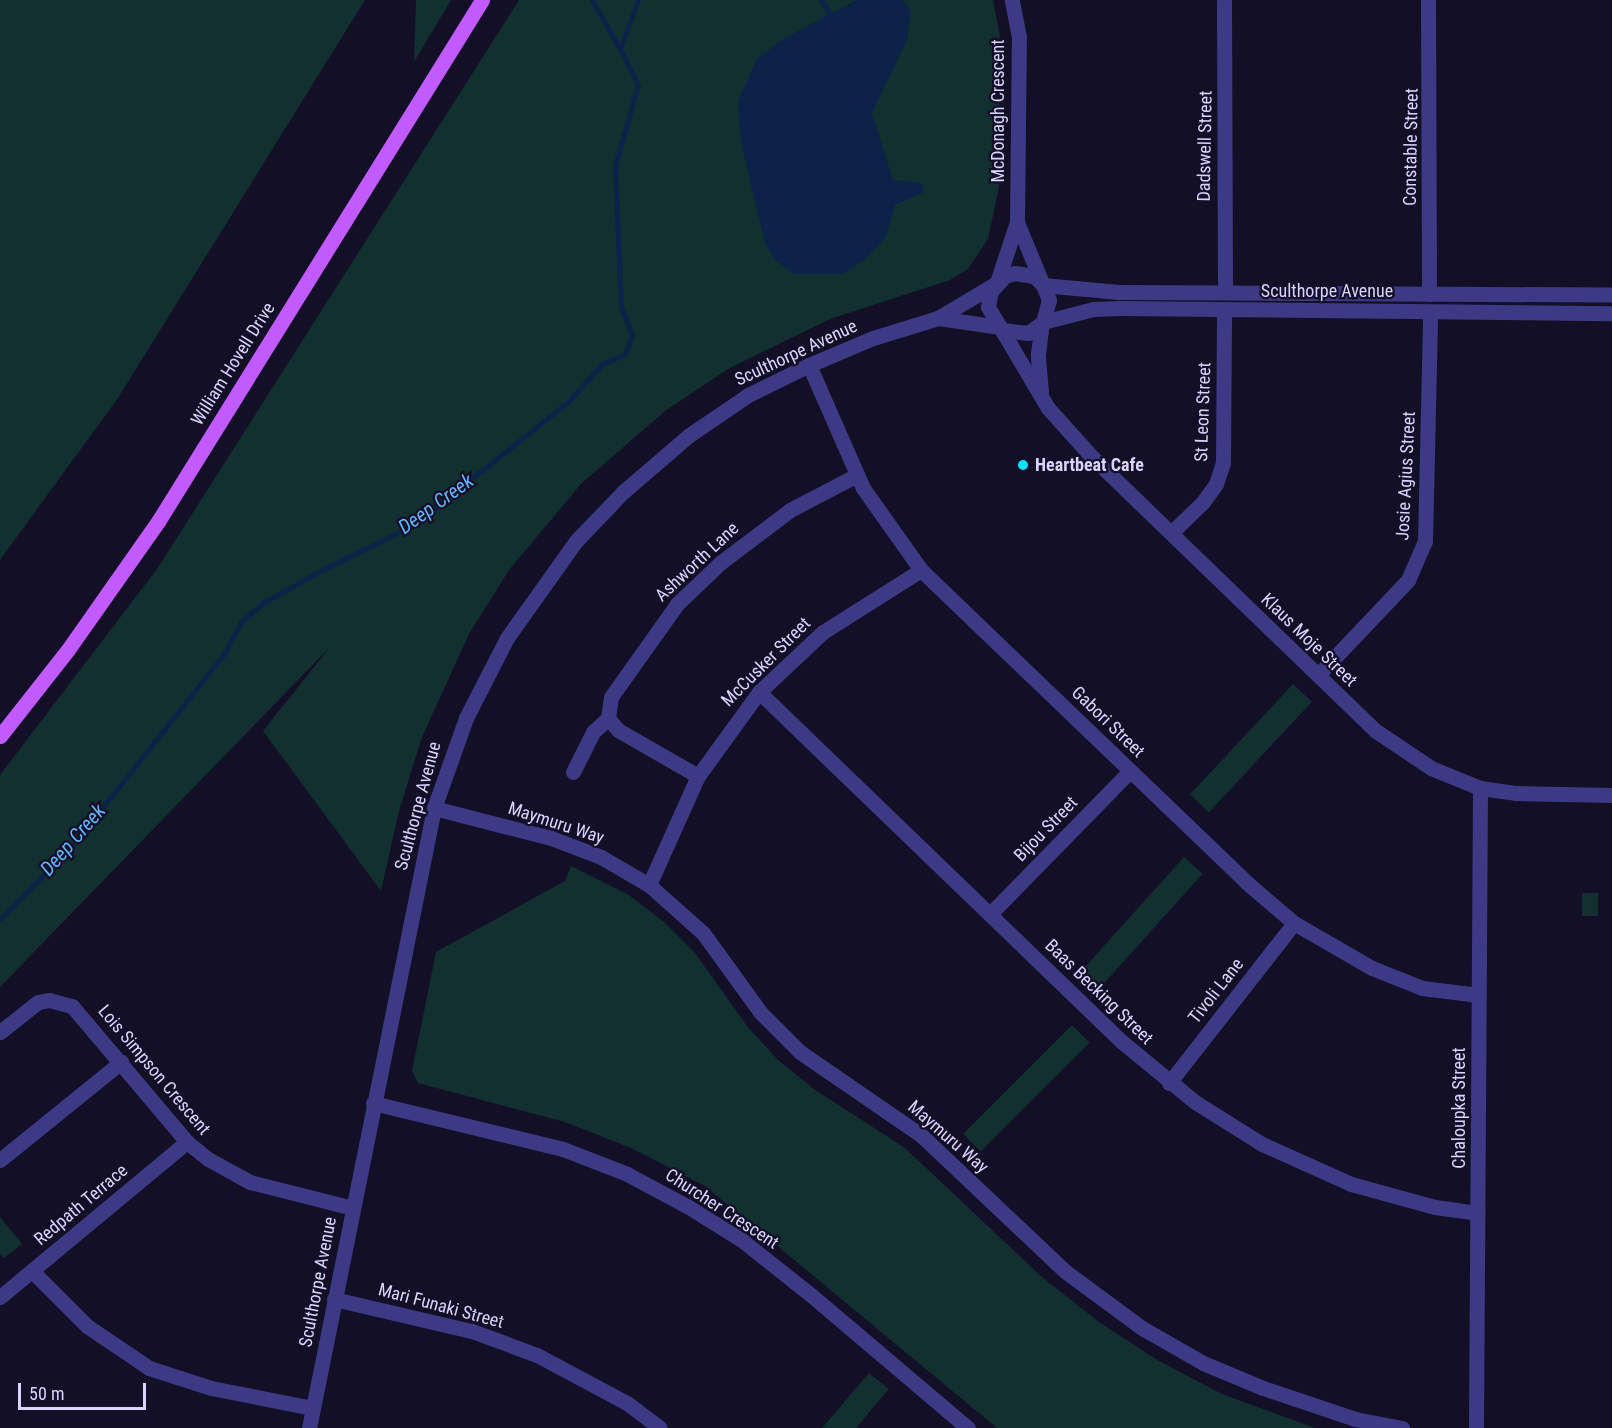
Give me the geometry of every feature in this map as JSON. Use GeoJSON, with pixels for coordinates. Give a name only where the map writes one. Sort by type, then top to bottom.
{"type":"FeatureCollection","features":[{"type":"Feature","properties":{"kind":"main road","name":"William Hovell Drive"},"geometry":{"type":"LineString","coordinates":[[0,736],[67,651],[159,520],[482,0]]}},
{"type":"Feature","properties":{"kind":"street","name":"McDonagh Crescent"},"geometry":{"type":"LineString","coordinates":[[996,283],[1017,222],[1019,37],[1012,0]]}},
{"type":"Feature","properties":{"kind":"street","name":"Dadswell Street"},"geometry":{"type":"LineString","coordinates":[[1224,0],[1225,292]]}},
{"type":"Feature","properties":{"kind":"street","name":"Constable Street"},"geometry":{"type":"LineString","coordinates":[[1428,0],[1430,294]]}},
{"type":"Feature","properties":{"kind":"street","name":"McDonagh Crescent"},"geometry":{"type":"LineString","coordinates":[[1017,222],[1043,284]]}},
{"type":"Feature","properties":{"kind":"street"},"geometry":{"type":"LineString","coordinates":[[1041,395],[1038,354],[1043,323],[1049,308],[1043,284],[1025,273],[1015,273],[996,283],[988,307],[1001,329],[1028,333],[1043,323]]}},
{"type":"Feature","properties":{"kind":"street","name":"Sculthorpe Avenue"},"geometry":{"type":"LineString","coordinates":[[309,1428],[434,808],[452,750],[489,670],[527,606],[576,541],[623,492],[688,436],[748,395],[809,365],[873,338],[938,318],[996,283]]}},
{"type":"Feature","properties":{"kind":"street","name":"Sculthorpe Avenue"},"geometry":{"type":"LineString","coordinates":[[1043,284],[1074,290],[1612,295]]}},
{"type":"Feature","properties":{"kind":"street","name":"Sculthorpe Avenue"},"geometry":{"type":"LineString","coordinates":[[1043,323],[1094,309],[1612,313]]}},
{"type":"Feature","properties":{"kind":"street","name":"St Leon Street"},"geometry":{"type":"LineString","coordinates":[[1171,533],[1203,502],[1216,484],[1223,463],[1224,310]]}},
{"type":"Feature","properties":{"kind":"street","name":"Josie Agius Street"},"geometry":{"type":"LineString","coordinates":[[1318,675],[1402,587],[1417,566],[1425,541],[1430,312]]}},
{"type":"Feature","properties":{"kind":"street","name":"Sculthorpe Avenue"},"geometry":{"type":"LineString","coordinates":[[938,318],[1001,329]]}},
{"type":"Feature","properties":{"kind":"street","name":"Klaus Moje Street"},"geometry":{"type":"LineString","coordinates":[[1001,329],[1041,395],[1077,442],[1376,731],[1406,754],[1480,788],[1612,795]]}},
{"type":"Feature","properties":{"kind":"street","name":"Gabori Street"},"geometry":{"type":"LineString","coordinates":[[809,365],[857,475],[878,513],[921,570],[1252,888],[1294,922],[1348,956],[1395,979],[1446,994],[1479,995]]}},
{"type":"Feature","properties":{"kind":"street","name":"Ashworth Lane"},"geometry":{"type":"LineString","coordinates":[[573,772],[593,732],[608,718],[611,697],[630,666],[678,604],[699,582],[767,525],[857,475]]}},
{"type":"Feature","properties":{"kind":"street","name":"McCusker Street"},"geometry":{"type":"LineString","coordinates":[[649,885],[698,776],[759,692],[829,627],[921,570]]}},
{"type":"Feature","properties":{"kind":"street","name":"Baas Becking Street"},"geometry":{"type":"LineString","coordinates":[[759,692],[1169,1083],[1262,1144],[1324,1173],[1392,1196],[1478,1213]]}},
{"type":"Feature","properties":{"kind":"street"},"geometry":{"type":"LineString","coordinates":[[608,718],[624,735],[698,776]]}},
{"type":"Feature","properties":{"kind":"street","name":"Bijou Street"},"geometry":{"type":"LineString","coordinates":[[990,914],[1130,771]]}},
{"type":"Feature","properties":{"kind":"street","name":"Chaloupka Street"},"geometry":{"type":"LineString","coordinates":[[1476,1428],[1480,788]]}},
{"type":"Feature","properties":{"kind":"street","name":"Maymuru Way"},"geometry":{"type":"LineString","coordinates":[[434,808],[560,842],[601,857],[649,885],[703,933],[761,1013],[800,1052],[922,1136],[1059,1266],[1118,1312],[1174,1347],[1232,1376],[1319,1408],[1402,1428]]}},
{"type":"Feature","properties":{"kind":"street","name":"Tivoli Lane"},"geometry":{"type":"LineString","coordinates":[[1169,1083],[1294,922]]}},
{"type":"Feature","properties":{"kind":"street","name":"Lois Simpson Crescent"},"geometry":{"type":"LineString","coordinates":[[0,1032],[38,1002],[60,1001],[81,1014],[186,1142],[250,1182],[353,1208]]}},
{"type":"Feature","properties":{"kind":"street"},"geometry":{"type":"LineString","coordinates":[[0,1160],[121,1062]]}},
{"type":"Feature","properties":{"kind":"street","name":"Churcher Crescent"},"geometry":{"type":"LineString","coordinates":[[373,1102],[563,1149],[627,1174],[687,1206],[742,1241],[811,1295],[968,1428]]}},
{"type":"Feature","properties":{"kind":"street","name":"Redpath Terrace"},"geometry":{"type":"LineString","coordinates":[[0,1296],[186,1142]]}},
{"type":"Feature","properties":{"kind":"street"},"geometry":{"type":"LineString","coordinates":[[32,1271],[87,1326],[149,1368],[211,1388],[313,1408]]}},
{"type":"Feature","properties":{"kind":"street","name":"Mari Funaki Street"},"geometry":{"type":"LineString","coordinates":[[334,1299],[472,1331],[537,1355],[627,1403],[660,1428]]}},
{"type":"Feature","properties":{"kind":"green space"},"geometry":{"type":"Polygon","coordinates":[[[0,0],[365,0],[118,398],[0,560],[0,0]]]}},
{"type":"Feature","properties":{"kind":"green space"},"geometry":{"type":"Polygon","coordinates":[[[416,0],[451,0],[414,62],[416,0]]]}},
{"type":"Feature","properties":{"kind":"green space"},"geometry":{"type":"Polygon","coordinates":[[[519,0],[993,0],[1000,36],[999,187],[988,239],[968,269],[950,280],[830,319],[728,369],[665,411],[581,484],[509,570],[469,634],[422,737],[399,811],[381,891],[263,731],[330,647],[0,987],[0,775],[157,569],[519,0]]]}},
{"type":"Feature","properties":{"kind":"green space"},"geometry":{"type":"Polygon","coordinates":[[[1293,684],[1312,702],[1209,812],[1190,794],[1293,684]]]}},
{"type":"Feature","properties":{"kind":"green space"},"geometry":{"type":"Polygon","coordinates":[[[1184,857],[1203,874],[1100,987],[1082,971],[1184,857]]]}},
{"type":"Feature","properties":{"kind":"green space"},"geometry":{"type":"Polygon","coordinates":[[[571,866],[629,895],[664,922],[695,953],[747,1026],[778,1060],[814,1089],[905,1148],[1042,1277],[1099,1322],[1159,1361],[1222,1394],[1315,1428],[997,1428],[705,1186],[631,1148],[565,1122],[418,1083],[412,1071],[436,952],[565,881],[571,866]]]}},
{"type":"Feature","properties":{"kind":"green space"},"geometry":{"type":"Polygon","coordinates":[[[1582,893],[1598,893],[1598,916],[1582,916],[1582,893]]]}},
{"type":"Feature","properties":{"kind":"green space"},"geometry":{"type":"Polygon","coordinates":[[[1072,1025],[1090,1043],[981,1152],[963,1134],[1072,1025]]]}},
{"type":"Feature","properties":{"kind":"green space"},"geometry":{"type":"Polygon","coordinates":[[[0,1217],[22,1244],[4,1258],[0,1254],[0,1217]]]}},
{"type":"Feature","properties":{"kind":"green space"},"geometry":{"type":"Polygon","coordinates":[[[869,1373],[889,1389],[856,1428],[822,1428],[869,1373]]]}},
{"type":"Feature","properties":{"kind":"water"},"geometry":{"type":"Polygon","coordinates":[[[857,0],[902,0],[911,10],[907,40],[872,113],[893,180],[922,183],[924,192],[895,205],[886,237],[864,260],[842,274],[793,274],[773,258],[765,243],[741,143],[738,101],[757,59],[783,39],[857,0]]]}},
{"type":"Feature","properties":{"kind":"waterway"},"geometry":{"type":"LineString","coordinates":[[592,0],[620,49]]}},
{"type":"Feature","properties":{"kind":"waterway","name":"Deep Creek"},"geometry":{"type":"LineString","coordinates":[[0,919],[73,845],[224,654],[241,622],[263,603],[320,571],[412,526],[568,402],[602,364],[625,354],[632,335],[621,306],[615,166],[638,85],[620,49],[638,0]]}},
{"type":"Feature","properties":{"kind":"waterway"},"geometry":{"type":"LineString","coordinates":[[821,0],[828,10],[829,22]]}},
{"type":"Feature","properties":{"kind":"place","name":"Heartbeat Cafe"},"geometry":{"type":"Point","coordinates":[1023,465]}}]}
